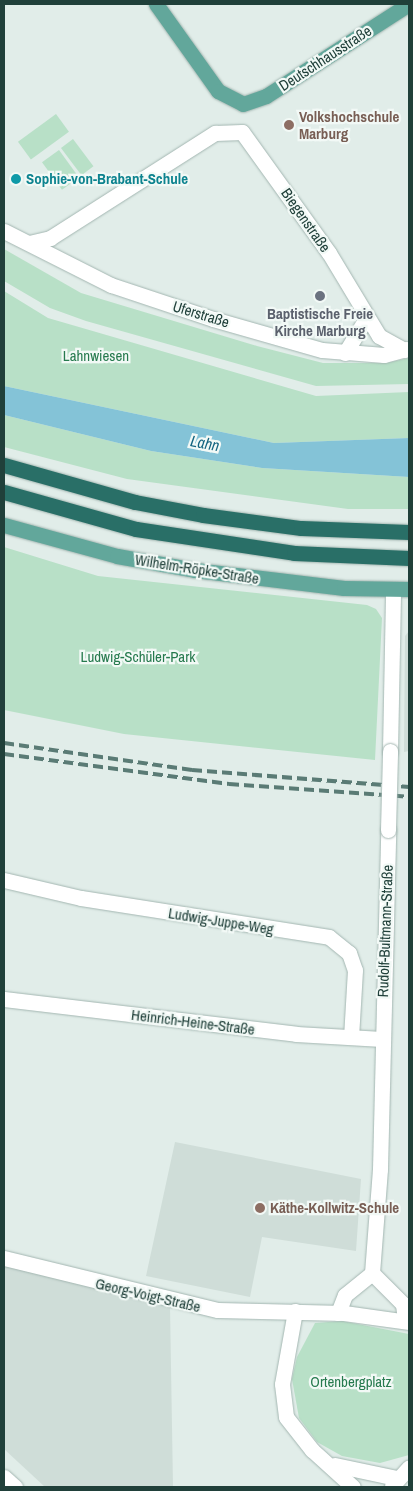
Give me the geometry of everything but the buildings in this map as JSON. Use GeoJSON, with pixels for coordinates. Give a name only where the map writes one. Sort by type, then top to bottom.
{"type":"FeatureCollection","features":[{"type":"Feature","properties":{"kind":"highway"},"geometry":{"type":"LineString","coordinates":[[4,465],[135,502],[204,515],[301,528],[408,532]]}},
{"type":"Feature","properties":{"kind":"highway"},"geometry":{"type":"LineString","coordinates":[[4,492],[136,529],[294,553],[409,558]]}},
{"type":"Feature","properties":{"kind":"main road","name":"Deutschhausstraße"},"geometry":{"type":"LineString","coordinates":[[156,4],[218,91],[239,104],[266,96],[391,8],[409,4]]}},
{"type":"Feature","properties":{"kind":"main road","name":"Wilhelm-Röpke-Straße"},"geometry":{"type":"LineString","coordinates":[[4,524],[186,569],[292,583],[409,589]]}},
{"type":"Feature","properties":{"kind":"street","name":"Biegenstraße"},"geometry":{"type":"LineString","coordinates":[[66,227],[215,133],[238,131],[252,142],[308,222],[379,336],[407,349]]}},
{"type":"Feature","properties":{"kind":"street"},"geometry":{"type":"LineString","coordinates":[[29,243],[66,227]]}},
{"type":"Feature","properties":{"kind":"street"},"geometry":{"type":"LineString","coordinates":[[63,261],[59,242],[66,227]]}},
{"type":"Feature","properties":{"kind":"street","name":"Uferstraße"},"geometry":{"type":"LineString","coordinates":[[4,231],[63,261],[139,295],[345,353],[384,355],[407,349]]}},
{"type":"Feature","properties":{"kind":"street"},"geometry":{"type":"LineString","coordinates":[[345,353],[366,317]]}},
{"type":"Feature","properties":{"kind":"street","name":"Rudolf-Bultmann-Straße"},"geometry":{"type":"LineString","coordinates":[[372,1273],[382,1039],[393,589]]}},
{"type":"Feature","properties":{"kind":"street","name":"Ludwig-Juppe-Weg"},"geometry":{"type":"LineString","coordinates":[[4,880],[81,898],[329,937],[349,953],[355,970],[351,1038]]}},
{"type":"Feature","properties":{"kind":"street","name":"Heinrich-Heine-Straße"},"geometry":{"type":"LineString","coordinates":[[4,1000],[351,1038],[382,1039]]}},
{"type":"Feature","properties":{"kind":"street","name":"Georg-Voigt-Straße"},"geometry":{"type":"LineString","coordinates":[[4,1258],[218,1310],[295,1311]]}},
{"type":"Feature","properties":{"kind":"street"},"geometry":{"type":"LineString","coordinates":[[338,1312],[345,1294],[372,1273],[403,1304],[407,1321],[338,1312],[295,1311],[282,1384],[286,1417],[302,1440],[353,1487]]}},
{"type":"Feature","properties":{"kind":"street"},"geometry":{"type":"LineString","coordinates":[[328,1463],[394,1483],[409,1467]]}},
{"type":"Feature","properties":{"kind":"street"},"geometry":{"type":"LineString","coordinates":[[4,1477],[15,1487]]}},
{"type":"Feature","properties":{"kind":"shaded area"},"geometry":{"type":"Polygon","coordinates":[[[409,631],[409,751],[404,752],[405,636],[409,631]]]}},
{"type":"Feature","properties":{"kind":"shaded area","name":"Käthe-Kollwitz-Schule"},"geometry":{"type":"Polygon","coordinates":[[[175,1142],[361,1179],[356,1251],[262,1237],[250,1297],[146,1276],[175,1142]]]}},
{"type":"Feature","properties":{"kind":"shaded area"},"geometry":{"type":"Polygon","coordinates":[[[4,1265],[170,1307],[173,1487],[45,1487],[4,1449],[4,1265]]]}},
{"type":"Feature","properties":{"kind":"green space"},"geometry":{"type":"Polygon","coordinates":[[[56,114],[69,132],[31,159],[18,142],[56,114]]]}},
{"type":"Feature","properties":{"kind":"green space"},"geometry":{"type":"Polygon","coordinates":[[[73,139],[93,166],[81,175],[61,148],[73,139]]]}},
{"type":"Feature","properties":{"kind":"green space"},"geometry":{"type":"Polygon","coordinates":[[[59,150],[79,178],[62,190],[42,162],[59,150]]]}},
{"type":"Feature","properties":{"kind":"green space"},"geometry":{"type":"Polygon","coordinates":[[[4,249],[81,293],[257,346],[323,363],[386,363],[409,358],[409,384],[316,386],[86,321],[50,308],[4,281],[4,249]]]}},
{"type":"Feature","properties":{"kind":"green space","name":"Lahnwiesen"},"geometry":{"type":"Polygon","coordinates":[[[4,291],[48,318],[316,396],[409,392],[409,438],[274,443],[4,386],[4,291]]]}},
{"type":"Feature","properties":{"kind":"green space"},"geometry":{"type":"Polygon","coordinates":[[[4,415],[151,451],[262,468],[409,477],[409,509],[348,509],[127,479],[4,447],[4,415]]]}},
{"type":"Feature","properties":{"kind":"green space","name":"Ludwig-Schüler-Park"},"geometry":{"type":"Polygon","coordinates":[[[4,547],[98,576],[367,605],[376,609],[382,618],[375,760],[124,734],[4,710],[4,547]]]}},
{"type":"Feature","properties":{"kind":"green space","name":"Ortenbergplatz"},"geometry":{"type":"Polygon","coordinates":[[[342,1321],[409,1334],[409,1455],[380,1463],[342,1456],[317,1442],[299,1418],[292,1379],[297,1357],[315,1323],[342,1321]]]}},
{"type":"Feature","properties":{"kind":"water","name":"Lahn"},"geometry":{"type":"Polygon","coordinates":[[[4,386],[274,443],[409,438],[409,477],[262,468],[151,451],[4,415],[4,386]]]}},
{"type":"Feature","properties":{"kind":"railway"},"geometry":{"type":"LineString","coordinates":[[4,743],[192,770],[409,787]]}},
{"type":"Feature","properties":{"kind":"railway"},"geometry":{"type":"LineString","coordinates":[[4,754],[229,784],[409,797]]}},
{"type":"Feature","properties":{"kind":"place","name":"Volkshochschule Marburg"},"geometry":{"type":"Point","coordinates":[289,125]}},
{"type":"Feature","properties":{"kind":"place","name":"Sophie-von-Brabant-Schule"},"geometry":{"type":"Point","coordinates":[16,179]}},
{"type":"Feature","properties":{"kind":"place","name":"Baptistische Freie Kirche Marburg"},"geometry":{"type":"Point","coordinates":[320,296]}},
{"type":"Feature","properties":{"kind":"place","name":"Käthe-Kollwitz-Schule"},"geometry":{"type":"Point","coordinates":[260,1208]}}]}
